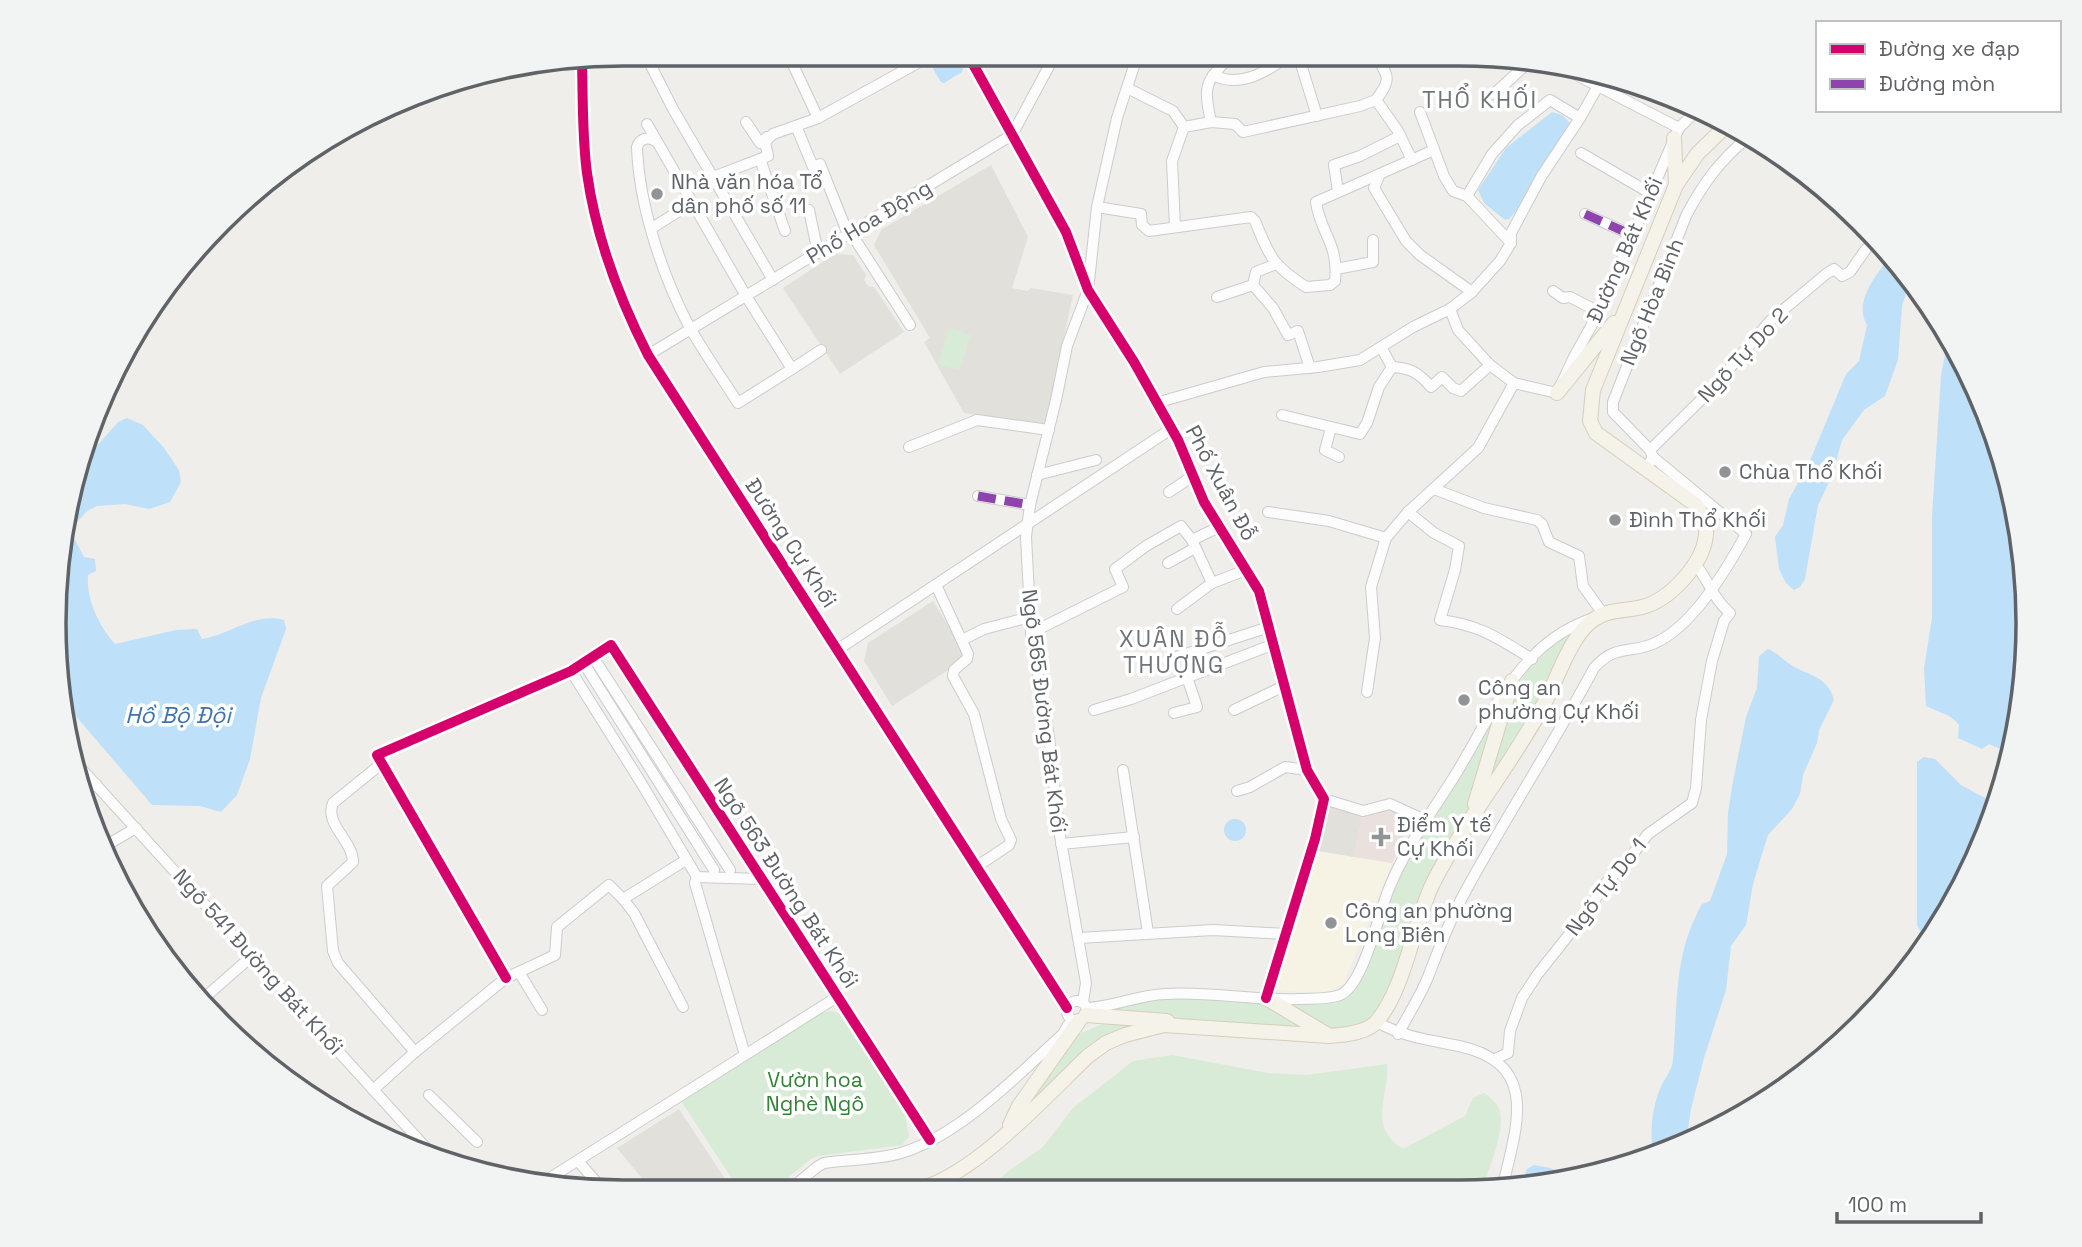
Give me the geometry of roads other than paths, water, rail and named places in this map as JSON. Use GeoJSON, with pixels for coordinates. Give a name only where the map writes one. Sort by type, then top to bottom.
{"type":"FeatureCollection","features":[{"type":"Feature","properties":{"kind":"main road"},"geometry":{"type":"LineString","coordinates":[[939,1180],[978,1158],[1088,1056],[1106,1043],[1125,1035],[1164,1025],[1329,1036],[1346,1034],[1377,1023],[1390,999],[1432,885],[1471,818],[1534,724],[1580,631],[1597,617],[1643,607],[1661,599],[1677,587],[1694,563],[1706,536],[1705,521],[1696,505],[1650,459],[1601,438],[1590,421],[1593,390],[1676,185],[1698,153],[1720,132]]}},
{"type":"Feature","properties":{"kind":"main road"},"geometry":{"type":"LineString","coordinates":[[1676,133],[1676,185]]}},
{"type":"Feature","properties":{"kind":"main road"},"geometry":{"type":"LineString","coordinates":[[1557,393],[1626,308]]}},
{"type":"Feature","properties":{"kind":"main road"},"geometry":{"type":"LineString","coordinates":[[1471,818],[1512,681]]}},
{"type":"Feature","properties":{"kind":"main road"},"geometry":{"type":"LineString","coordinates":[[1266,998],[1329,1036]]}},
{"type":"Feature","properties":{"kind":"main road"},"geometry":{"type":"LineString","coordinates":[[1005,1135],[1019,1106],[1081,1013],[1156,1019],[1199,1028]]}},
{"type":"Feature","properties":{"kind":"street"},"geometry":{"type":"LineString","coordinates":[[652,66],[673,109],[773,280]]}},
{"type":"Feature","properties":{"kind":"street"},"geometry":{"type":"LineString","coordinates":[[794,66],[818,118]]}},
{"type":"Feature","properties":{"kind":"street"},"geometry":{"type":"LineString","coordinates":[[746,122],[760,143],[770,135],[818,118],[912,66]]}},
{"type":"Feature","properties":{"kind":"street","name":"Phố Xuân Đỗ"},"geometry":{"type":"LineString","coordinates":[[974,66],[1066,232],[1088,290],[1171,429],[1204,502],[1259,591],[1307,770],[1324,799]]}},
{"type":"Feature","properties":{"kind":"street","name":"Phố Hoa Động"},"geometry":{"type":"LineString","coordinates":[[648,355],[1012,135],[1049,66]]}},
{"type":"Feature","properties":{"kind":"street","name":"Ngõ 565 Đường Bát Khối"},"geometry":{"type":"LineString","coordinates":[[1081,1013],[1086,983],[1061,844],[1049,737],[1031,633],[1026,537],[1030,505],[1066,346],[1088,290],[1097,207],[1117,118],[1134,66]]}},
{"type":"Feature","properties":{"kind":"street"},"geometry":{"type":"LineString","coordinates":[[1211,122],[1205,94],[1213,75],[1222,66]]}},
{"type":"Feature","properties":{"kind":"street"},"geometry":{"type":"LineString","coordinates":[[1213,75],[1226,82],[1259,75],[1278,66]]}},
{"type":"Feature","properties":{"kind":"street"},"geometry":{"type":"LineString","coordinates":[[1298,66],[1317,116]]}},
{"type":"Feature","properties":{"kind":"street"},"geometry":{"type":"LineString","coordinates":[[1184,127],[1211,122],[1235,124],[1243,132],[1360,106],[1376,100],[1387,84],[1388,75],[1382,66]]}},
{"type":"Feature","properties":{"kind":"street","name":"Đường Cự Khối"},"geometry":{"type":"LineString","coordinates":[[583,68],[587,173],[596,223],[609,269],[627,315],[648,355],[1067,1007],[1067,1014],[1081,1013]]}},
{"type":"Feature","properties":{"kind":"street"},"geometry":{"type":"LineString","coordinates":[[1494,94],[1520,70]]}},
{"type":"Feature","properties":{"kind":"street"},"geometry":{"type":"LineString","coordinates":[[1156,403],[1264,372],[1360,360],[1413,327],[1450,309],[1472,292],[1500,261],[1511,243],[1511,233],[1541,177],[1601,84]]}},
{"type":"Feature","properties":{"kind":"street"},"geometry":{"type":"LineString","coordinates":[[1609,87],[1676,133]]}},
{"type":"Feature","properties":{"kind":"street"},"geometry":{"type":"LineString","coordinates":[[1127,88],[1173,111],[1184,127]]}},
{"type":"Feature","properties":{"kind":"street"},"geometry":{"type":"LineString","coordinates":[[1376,100],[1412,160]]}},
{"type":"Feature","properties":{"kind":"street"},"geometry":{"type":"LineString","coordinates":[[1466,196],[1492,154],[1518,125],[1550,100],[1580,118]]}},
{"type":"Feature","properties":{"kind":"street"},"geometry":{"type":"LineString","coordinates":[[1420,112],[1444,176],[1453,191],[1466,196],[1511,243]]}},
{"type":"Feature","properties":{"kind":"street"},"geometry":{"type":"LineString","coordinates":[[1002,118],[1022,117]]}},
{"type":"Feature","properties":{"kind":"street","name":"Đường Bát Khối"},"geometry":{"type":"LineString","coordinates":[[1557,393],[1600,312],[1676,133],[1690,117]]}},
{"type":"Feature","properties":{"kind":"street"},"geometry":{"type":"LineString","coordinates":[[647,124],[746,296],[792,369]]}},
{"type":"Feature","properties":{"kind":"street"},"geometry":{"type":"LineString","coordinates":[[796,126],[813,167],[820,164],[850,233],[910,326]]}},
{"type":"Feature","properties":{"kind":"street"},"geometry":{"type":"LineString","coordinates":[[1175,227],[1172,162],[1184,127]]}},
{"type":"Feature","properties":{"kind":"street"},"geometry":{"type":"LineString","coordinates":[[713,177],[768,156],[765,142],[770,135]]}},
{"type":"Feature","properties":{"kind":"street"},"geometry":{"type":"LineString","coordinates":[[1338,191],[1334,166],[1400,136]]}},
{"type":"Feature","properties":{"kind":"street"},"geometry":{"type":"LineString","coordinates":[[657,142],[652,138],[645,138],[637,147],[643,194],[652,229],[671,284],[691,329],[738,403],[821,350]]}},
{"type":"Feature","properties":{"kind":"street","name":"Ngõ Hòa Bình"},"geometry":{"type":"LineString","coordinates":[[1711,592],[1729,567],[1746,534],[1650,459],[1613,412],[1613,402],[1696,197],[1716,168],[1741,144]]}},
{"type":"Feature","properties":{"kind":"street"},"geometry":{"type":"LineString","coordinates":[[1097,207],[1141,214],[1142,225],[1149,231],[1251,217],[1276,264],[1306,286],[1330,285],[1336,275],[1333,247],[1318,218],[1316,202],[1434,150]]}},
{"type":"Feature","properties":{"kind":"street"},"geometry":{"type":"LineString","coordinates":[[1581,153],[1650,193]]}},
{"type":"Feature","properties":{"kind":"street"},"geometry":{"type":"LineString","coordinates":[[760,159],[785,231]]}},
{"type":"Feature","properties":{"kind":"street"},"geometry":{"type":"LineString","coordinates":[[1380,174],[1374,188],[1406,241],[1420,255],[1472,292]]}},
{"type":"Feature","properties":{"kind":"street"},"geometry":{"type":"LineString","coordinates":[[652,229],[692,203]]}},
{"type":"Feature","properties":{"kind":"street"},"geometry":{"type":"LineString","coordinates":[[809,210],[818,253]]}},
{"type":"Feature","properties":{"kind":"street"},"geometry":{"type":"LineString","coordinates":[[1584,214],[1632,235]]}},
{"type":"Feature","properties":{"kind":"street"},"geometry":{"type":"LineString","coordinates":[[1336,275],[1373,262],[1373,240]]}},
{"type":"Feature","properties":{"kind":"street","name":"Ngõ Tự Do 2"},"geometry":{"type":"LineString","coordinates":[[1650,459],[1771,320],[1834,269],[1842,276],[1850,272],[1866,249]]}},
{"type":"Feature","properties":{"kind":"street"},"geometry":{"type":"LineString","coordinates":[[1253,285],[1256,272],[1276,264]]}},
{"type":"Feature","properties":{"kind":"street"},"geometry":{"type":"LineString","coordinates":[[1217,297],[1253,285]]}},
{"type":"Feature","properties":{"kind":"street"},"geometry":{"type":"LineString","coordinates":[[1253,285],[1273,308],[1288,335],[1298,331],[1310,368]]}},
{"type":"Feature","properties":{"kind":"street"},"geometry":{"type":"LineString","coordinates":[[1553,291],[1563,298],[1570,297],[1600,312]]}},
{"type":"Feature","properties":{"kind":"street"},"geometry":{"type":"LineString","coordinates":[[1450,309],[1458,330],[1490,365],[1514,383],[1557,393]]}},
{"type":"Feature","properties":{"kind":"street"},"geometry":{"type":"LineString","coordinates":[[1381,346],[1392,367]]}},
{"type":"Feature","properties":{"kind":"street"},"geometry":{"type":"LineString","coordinates":[[1392,367],[1410,368],[1431,387],[1442,377],[1453,388],[1461,391],[1490,365]]}},
{"type":"Feature","properties":{"kind":"street"},"geometry":{"type":"LineString","coordinates":[[1282,415],[1360,433],[1367,423],[1379,387],[1392,367]]}},
{"type":"Feature","properties":{"kind":"street"},"geometry":{"type":"LineString","coordinates":[[1367,692],[1375,638],[1371,587],[1386,538],[1408,512],[1478,448],[1514,383]]}},
{"type":"Feature","properties":{"kind":"street"},"geometry":{"type":"LineString","coordinates":[[909,447],[977,420],[1049,430]]}},
{"type":"Feature","properties":{"kind":"street"},"geometry":{"type":"LineString","coordinates":[[1331,428],[1325,450],[1339,457]]}},
{"type":"Feature","properties":{"kind":"street"},"geometry":{"type":"LineString","coordinates":[[837,650],[1171,429]]}},
{"type":"Feature","properties":{"kind":"street"},"geometry":{"type":"LineString","coordinates":[[1037,475],[1096,460]]}},
{"type":"Feature","properties":{"kind":"street"},"geometry":{"type":"LineString","coordinates":[[1169,492],[1193,476]]}},
{"type":"Feature","properties":{"kind":"street"},"geometry":{"type":"LineString","coordinates":[[802,1180],[824,1164],[903,1153],[953,1127],[1010,1082],[1063,1034],[1081,1013],[1126,1000],[1165,994],[1266,998],[1331,997],[1348,990],[1359,972],[1399,866],[1496,703],[1532,659],[1565,629],[1604,615],[1583,586],[1578,556],[1549,541],[1542,524],[1537,520],[1484,508],[1434,489]]}},
{"type":"Feature","properties":{"kind":"street"},"geometry":{"type":"LineString","coordinates":[[978,496],[1030,505]]}},
{"type":"Feature","properties":{"kind":"street"},"geometry":{"type":"LineString","coordinates":[[1268,512],[1329,521],[1386,538]]}},
{"type":"Feature","properties":{"kind":"street"},"geometry":{"type":"LineString","coordinates":[[1408,512],[1434,533],[1459,546],[1440,620],[1467,624],[1497,636],[1532,659]]}},
{"type":"Feature","properties":{"kind":"street"},"geometry":{"type":"LineString","coordinates":[[1031,633],[1123,587],[1115,569],[1181,526],[1194,544],[1212,583]]}},
{"type":"Feature","properties":{"kind":"street"},"geometry":{"type":"LineString","coordinates":[[1168,563],[1219,527]]}},
{"type":"Feature","properties":{"kind":"street","name":"Ngõ Tự Do 1"},"geometry":{"type":"LineString","coordinates":[[1495,1059],[1508,1053],[1510,1031],[1522,998],[1606,883],[1648,834],[1692,803],[1696,788],[1701,720],[1712,661],[1724,621],[1730,613],[1718,603],[1701,570],[1694,563]]}},
{"type":"Feature","properties":{"kind":"street"},"geometry":{"type":"LineString","coordinates":[[1177,609],[1212,583],[1246,570]]}},
{"type":"Feature","properties":{"kind":"street"},"geometry":{"type":"LineString","coordinates":[[936,585],[968,656],[966,661],[953,671],[953,676],[974,714],[1001,819],[1011,840],[1009,845],[976,867]]}},
{"type":"Feature","properties":{"kind":"street"},"geometry":{"type":"LineString","coordinates":[[1398,1034],[1427,980],[1461,898],[1594,668],[1603,658],[1616,651],[1654,644],[1671,635],[1711,592]]}},
{"type":"Feature","properties":{"kind":"street"},"geometry":{"type":"LineString","coordinates":[[962,640],[984,629],[1030,617]]}},
{"type":"Feature","properties":{"kind":"street"},"geometry":{"type":"LineString","coordinates":[[1167,660],[1269,627]]}},
{"type":"Feature","properties":{"kind":"street"},"geometry":{"type":"LineString","coordinates":[[1094,710],[1131,699],[1274,644]]}},
{"type":"Feature","properties":{"kind":"street","name":"Ngõ 563 Đường Bát Khối"},"geometry":{"type":"LineString","coordinates":[[571,671],[611,645],[930,1140]]}},
{"type":"Feature","properties":{"kind":"street"},"geometry":{"type":"LineString","coordinates":[[714,870],[649,775],[593,667],[663,766],[730,870]]}},
{"type":"Feature","properties":{"kind":"street"},"geometry":{"type":"LineString","coordinates":[[506,978],[377,755],[571,671],[697,877]]}},
{"type":"Feature","properties":{"kind":"street"},"geometry":{"type":"LineString","coordinates":[[1174,713],[1196,707],[1187,677]]}},
{"type":"Feature","properties":{"kind":"street"},"geometry":{"type":"LineString","coordinates":[[1234,710],[1286,685]]}},
{"type":"Feature","properties":{"kind":"street"},"geometry":{"type":"LineString","coordinates":[[649,775],[680,754]]}},
{"type":"Feature","properties":{"kind":"street"},"geometry":{"type":"LineString","coordinates":[[381,764],[333,803],[330,810],[331,817],[353,854],[353,862],[327,886],[333,951],[338,963],[415,1052]]}},
{"type":"Feature","properties":{"kind":"street"},"geometry":{"type":"LineString","coordinates":[[1237,791],[1250,787],[1285,766],[1307,770]]}},
{"type":"Feature","properties":{"kind":"street"},"geometry":{"type":"LineString","coordinates":[[1122,770],[1148,933]]}},
{"type":"Feature","properties":{"kind":"street","name":"Ngõ 541 Đường Bát Khối"},"geometry":{"type":"LineString","coordinates":[[87,775],[373,1090],[413,1139]]}},
{"type":"Feature","properties":{"kind":"street"},"geometry":{"type":"LineString","coordinates":[[91,787],[96,784]]}},
{"type":"Feature","properties":{"kind":"street"},"geometry":{"type":"LineString","coordinates":[[1266,998],[1315,839],[1324,799],[1363,811],[1390,804],[1427,821]]}},
{"type":"Feature","properties":{"kind":"street"},"geometry":{"type":"LineString","coordinates":[[111,842],[136,828]]}},
{"type":"Feature","properties":{"kind":"street"},"geometry":{"type":"LineString","coordinates":[[1061,844],[1134,837]]}},
{"type":"Feature","properties":{"kind":"street"},"geometry":{"type":"LineString","coordinates":[[623,899],[686,860]]}},
{"type":"Feature","properties":{"kind":"street"},"geometry":{"type":"LineString","coordinates":[[697,877],[760,879]]}},
{"type":"Feature","properties":{"kind":"street"},"geometry":{"type":"LineString","coordinates":[[697,877],[695,883],[745,1055]]}},
{"type":"Feature","properties":{"kind":"street"},"geometry":{"type":"LineString","coordinates":[[373,1090],[506,978],[555,955],[557,927],[608,885],[634,913],[683,1007]]}},
{"type":"Feature","properties":{"kind":"street"},"geometry":{"type":"LineString","coordinates":[[1079,938],[1213,930],[1286,934]]}},
{"type":"Feature","properties":{"kind":"street"},"geometry":{"type":"LineString","coordinates":[[208,994],[252,956]]}},
{"type":"Feature","properties":{"kind":"street"},"geometry":{"type":"LineString","coordinates":[[519,972],[542,1010]]}},
{"type":"Feature","properties":{"kind":"street"},"geometry":{"type":"LineString","coordinates":[[553,1176],[837,997]]}},
{"type":"Feature","properties":{"kind":"street"},"geometry":{"type":"LineString","coordinates":[[1067,1007],[1074,1001],[1081,1013]]}},
{"type":"Feature","properties":{"kind":"street"},"geometry":{"type":"LineString","coordinates":[[1377,1023],[1398,1034],[1463,1047],[1495,1059],[1509,1076],[1519,1114],[1505,1178]]}},
{"type":"Feature","properties":{"kind":"street"},"geometry":{"type":"LineString","coordinates":[[429,1095],[477,1142]]}},
{"type":"Feature","properties":{"kind":"street"},"geometry":{"type":"LineString","coordinates":[[578,1161],[593,1179]]}},
{"type":"Feature","properties":{"kind":"water"},"geometry":{"type":"Polygon","coordinates":[[[934,66],[961,66],[963,69],[944,83],[933,69],[934,66]]]}},
{"type":"Feature","properties":{"kind":"water"},"geometry":{"type":"Polygon","coordinates":[[[1552,112],[1562,115],[1570,123],[1516,211],[1505,220],[1484,203],[1478,190],[1506,148],[1552,112]]]}},
{"type":"Feature","properties":{"kind":"water"},"geometry":{"type":"Polygon","coordinates":[[[1884,264],[1906,293],[1902,306],[1898,360],[1885,396],[1864,410],[1842,440],[1832,476],[1818,505],[1805,579],[1800,587],[1794,590],[1786,583],[1779,569],[1775,537],[1783,525],[1789,499],[1809,463],[1846,374],[1859,361],[1867,325],[1863,307],[1873,280],[1884,264]]]}},
{"type":"Feature","properties":{"kind":"water"},"geometry":{"type":"Polygon","coordinates":[[[1945,353],[1986,444],[1997,479],[2011,551],[2016,624],[2011,696],[2001,750],[1989,744],[1982,749],[1958,738],[1959,725],[1956,721],[1926,706],[1924,668],[1932,618],[1932,516],[1941,376],[1945,353]]]}},
{"type":"Feature","properties":{"kind":"water","name":"Hồ Bộ Đội"},"geometry":{"type":"Polygon","coordinates":[[[127,418],[143,425],[179,470],[181,482],[170,502],[149,509],[125,504],[97,506],[87,511],[76,524],[95,448],[118,422],[127,418]]]}},
{"type":"Feature","properties":{"kind":"water","name":"Hồ Bộ Đội"},"geometry":{"type":"Polygon","coordinates":[[[73,537],[84,557],[95,559],[96,571],[88,575],[89,593],[99,621],[115,644],[176,630],[197,629],[202,639],[252,621],[273,618],[284,620],[286,629],[261,698],[250,759],[237,795],[221,812],[200,806],[152,805],[74,714],[66,624],[73,537]]]}},
{"type":"Feature","properties":{"kind":"water"},"geometry":{"type":"Polygon","coordinates":[[[1768,649],[1775,652],[1791,665],[1823,681],[1834,700],[1819,730],[1817,743],[1803,775],[1800,794],[1792,809],[1768,835],[1753,884],[1746,925],[1731,946],[1726,990],[1704,1058],[1688,1131],[1653,1145],[1653,1114],[1657,1097],[1672,1064],[1681,961],[1693,923],[1702,904],[1710,901],[1727,854],[1728,813],[1733,781],[1746,717],[1757,688],[1759,656],[1768,649]]]}},
{"type":"Feature","properties":{"kind":"water"},"geometry":{"type":"Polygon","coordinates":[[[1924,757],[1935,759],[1961,785],[1987,799],[1958,870],[1922,934],[1917,925],[1917,762],[1924,757]]]}},
{"type":"Feature","properties":{"kind":"water"},"geometry":{"type":"Polygon","coordinates":[[[1235,819],[1243,822],[1246,830],[1243,838],[1235,841],[1227,838],[1224,830],[1227,822],[1235,819]]]}},
{"type":"Feature","properties":{"kind":"water"},"geometry":{"type":"Polygon","coordinates":[[[1534,1165],[1558,1172],[1524,1177],[1527,1169],[1534,1165]]]}},
{"type":"Feature","properties":{"kind":"place","name":"Nhà văn hóa Tổ dân phố số 11"},"geometry":{"type":"Point","coordinates":[657,194]}},
{"type":"Feature","properties":{"kind":"place","name":"Chùa Thổ Khối"},"geometry":{"type":"Point","coordinates":[1725,472]}},
{"type":"Feature","properties":{"kind":"place","name":"Đình Thổ Khối"},"geometry":{"type":"Point","coordinates":[1615,520]}},
{"type":"Feature","properties":{"kind":"place","name":"Công an phường Cự Khối"},"geometry":{"type":"Point","coordinates":[1464,700]}},
{"type":"Feature","properties":{"kind":"place","name":"Điểm Y tế Cự Khối"},"geometry":{"type":"Point","coordinates":[1381,837]}},
{"type":"Feature","properties":{"kind":"place","name":"Công an phường Long Biên"},"geometry":{"type":"Point","coordinates":[1331,923]}},
{"type":"Feature","properties":{"kind":"district","name":"THỔ KHỐI"},"geometry":{"type":"Point","coordinates":[1480,100]}},
{"type":"Feature","properties":{"kind":"district","name":"XUÂN ĐỖ THƯỢNG"},"geometry":{"type":"Point","coordinates":[1174,652]}},
{"type":"Feature","properties":{"kind":"park label","name":"Vườn hoa Nghè Ngô"},"geometry":{"type":"Point","coordinates":[815,1092]}}]}
